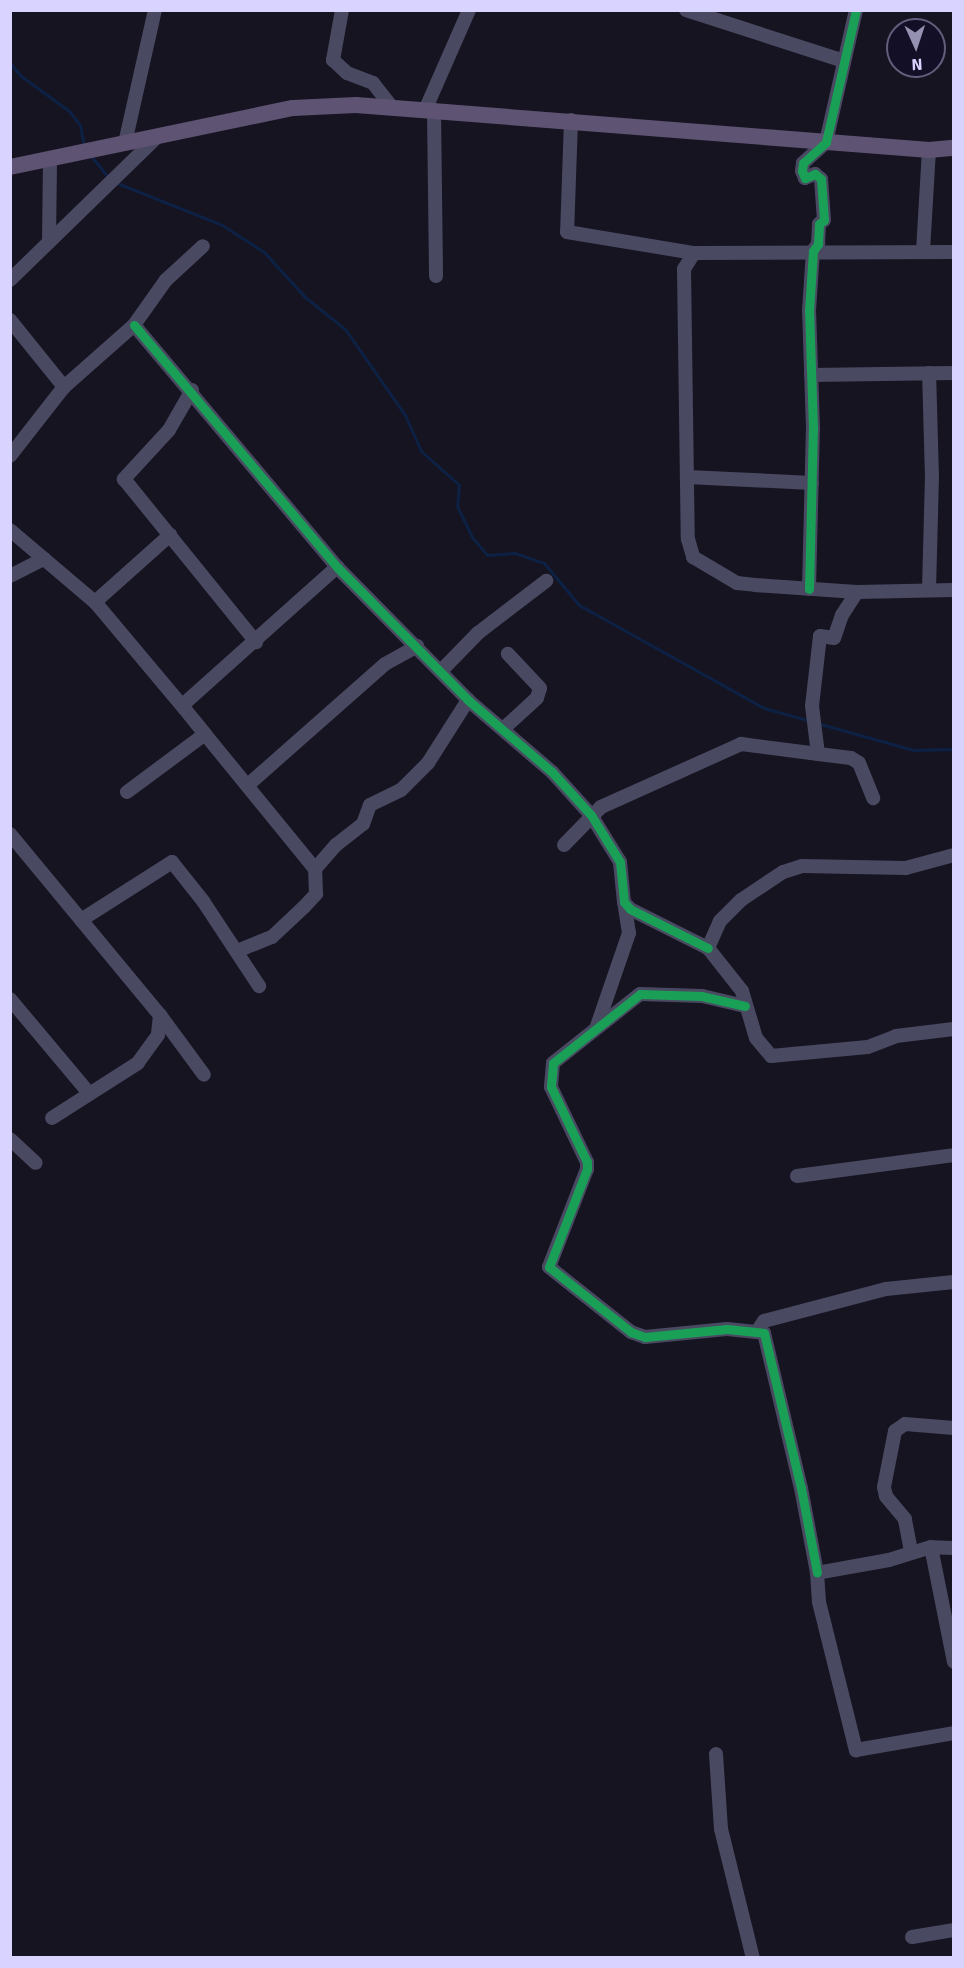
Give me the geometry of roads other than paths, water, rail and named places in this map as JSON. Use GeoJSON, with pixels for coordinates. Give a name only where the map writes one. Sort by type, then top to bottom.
{"type":"FeatureCollection","features":[{"type":"Feature","properties":{"kind":"main road"},"geometry":{"type":"LineString","coordinates":[[10,167],[293,108],[391,105],[929,150],[954,148]]}},
{"type":"Feature","properties":{"kind":"street"},"geometry":{"type":"LineString","coordinates":[[125,143],[155,10]]}},
{"type":"Feature","properties":{"kind":"street"},"geometry":{"type":"LineString","coordinates":[[436,276],[430,109],[469,10]]}},
{"type":"Feature","properties":{"kind":"street"},"geometry":{"type":"LineString","coordinates":[[686,10],[702,13],[844,61]]}},
{"type":"Feature","properties":{"kind":"street"},"geometry":{"type":"LineString","coordinates":[[809,589],[812,483],[811,375],[808,332],[813,251],[818,244],[819,224],[824,220],[823,186],[815,174],[805,178],[802,171],[803,163],[826,142],[856,10]]}},
{"type":"Feature","properties":{"kind":"street"},"geometry":{"type":"LineString","coordinates":[[339,11],[333,60],[347,73],[373,83],[391,105]]}},
{"type":"Feature","properties":{"kind":"street"},"geometry":{"type":"LineString","coordinates":[[571,120],[567,232],[694,253],[954,252]]}},
{"type":"Feature","properties":{"kind":"street"},"geometry":{"type":"LineString","coordinates":[[10,280],[157,137]]}},
{"type":"Feature","properties":{"kind":"street"},"geometry":{"type":"LineString","coordinates":[[923,251],[929,150]]}},
{"type":"Feature","properties":{"kind":"street"},"geometry":{"type":"LineString","coordinates":[[49,242],[50,159]]}},
{"type":"Feature","properties":{"kind":"street"},"geometry":{"type":"LineString","coordinates":[[10,456],[64,387],[134,325],[166,280],[203,246]]}},
{"type":"Feature","properties":{"kind":"street"},"geometry":{"type":"LineString","coordinates":[[694,253],[684,268],[687,477],[693,557],[737,583],[857,592],[954,590]]}},
{"type":"Feature","properties":{"kind":"street"},"geometry":{"type":"LineString","coordinates":[[10,320],[64,387]]}},
{"type":"Feature","properties":{"kind":"street"},"geometry":{"type":"LineString","coordinates":[[134,325],[192,390],[337,567],[468,700],[552,772],[591,815],[620,862],[629,933],[597,1028]]}},
{"type":"Feature","properties":{"kind":"street"},"geometry":{"type":"LineString","coordinates":[[929,373],[932,478],[929,590]]}},
{"type":"Feature","properties":{"kind":"street"},"geometry":{"type":"LineString","coordinates":[[811,375],[954,373]]}},
{"type":"Feature","properties":{"kind":"street"},"geometry":{"type":"LineString","coordinates":[[192,390],[169,430],[124,479],[256,642]]}},
{"type":"Feature","properties":{"kind":"street"},"geometry":{"type":"LineString","coordinates":[[687,477],[812,483]]}},
{"type":"Feature","properties":{"kind":"street"},"geometry":{"type":"LineString","coordinates":[[10,530],[95,602],[205,735],[249,784],[315,869],[316,894],[272,937],[237,951]]}},
{"type":"Feature","properties":{"kind":"street"},"geometry":{"type":"LineString","coordinates":[[95,602],[170,535]]}},
{"type":"Feature","properties":{"kind":"street"},"geometry":{"type":"LineString","coordinates":[[10,576],[44,559]]}},
{"type":"Feature","properties":{"kind":"street"},"geometry":{"type":"LineString","coordinates":[[184,708],[186,702],[256,642],[337,567]]}},
{"type":"Feature","properties":{"kind":"street"},"geometry":{"type":"LineString","coordinates":[[441,671],[478,633],[546,581]]}},
{"type":"Feature","properties":{"kind":"street"},"geometry":{"type":"LineString","coordinates":[[818,754],[811,684],[818,664],[818,643],[820,636],[834,638],[842,615],[857,592]]}},
{"type":"Feature","properties":{"kind":"street"},"geometry":{"type":"LineString","coordinates":[[249,784],[385,664],[417,646]]}},
{"type":"Feature","properties":{"kind":"street"},"geometry":{"type":"LineString","coordinates":[[502,729],[537,698],[540,688],[508,654]]}},
{"type":"Feature","properties":{"kind":"street"},"geometry":{"type":"LineString","coordinates":[[315,869],[336,845],[363,824],[370,805],[401,790],[428,763],[468,700]]}},
{"type":"Feature","properties":{"kind":"street"},"geometry":{"type":"LineString","coordinates":[[128,792],[205,735]]}},
{"type":"Feature","properties":{"kind":"street"},"geometry":{"type":"LineString","coordinates":[[564,845],[591,815],[627,793],[741,744],[851,758],[859,763],[873,798]]}},
{"type":"Feature","properties":{"kind":"street"},"geometry":{"type":"LineString","coordinates":[[10,834],[160,1016],[204,1076]]}},
{"type":"Feature","properties":{"kind":"street"},"geometry":{"type":"LineString","coordinates":[[708,948],[720,921],[741,900],[794,868],[906,868],[954,855]]}},
{"type":"Feature","properties":{"kind":"street"},"geometry":{"type":"LineString","coordinates":[[81,920],[172,862],[237,951],[259,986]]}},
{"type":"Feature","properties":{"kind":"street"},"geometry":{"type":"LineString","coordinates":[[624,902],[645,920],[708,948],[742,991],[756,1038],[771,1056],[868,1047],[896,1036],[954,1029]]}},
{"type":"Feature","properties":{"kind":"street"},"geometry":{"type":"LineString","coordinates":[[745,1006],[702,996],[640,994],[553,1063],[551,1087],[587,1169],[549,1267],[631,1332],[645,1337],[726,1329],[758,1330],[766,1338],[817,1573],[819,1602],[856,1750],[954,1733]]}},
{"type":"Feature","properties":{"kind":"street"},"geometry":{"type":"LineString","coordinates":[[10,999],[89,1093]]}},
{"type":"Feature","properties":{"kind":"street"},"geometry":{"type":"LineString","coordinates":[[52,1118],[138,1063],[158,1035],[160,1016]]}},
{"type":"Feature","properties":{"kind":"street"},"geometry":{"type":"LineString","coordinates":[[10,1139],[36,1163]]}},
{"type":"Feature","properties":{"kind":"street"},"geometry":{"type":"LineString","coordinates":[[796,1176],[954,1155]]}},
{"type":"Feature","properties":{"kind":"street"},"geometry":{"type":"LineString","coordinates":[[758,1330],[764,1321],[886,1289],[954,1282]]}},
{"type":"Feature","properties":{"kind":"street"},"geometry":{"type":"LineString","coordinates":[[911,1551],[905,1519],[886,1496],[884,1487],[895,1431],[905,1424],[954,1428]]}},
{"type":"Feature","properties":{"kind":"street"},"geometry":{"type":"LineString","coordinates":[[817,1573],[889,1560],[911,1551],[931,1547],[954,1548]]}},
{"type":"Feature","properties":{"kind":"street"},"geometry":{"type":"LineString","coordinates":[[931,1547],[954,1662]]}},
{"type":"Feature","properties":{"kind":"street"},"geometry":{"type":"LineString","coordinates":[[716,1754],[722,1829],[753,1958]]}},
{"type":"Feature","properties":{"kind":"street"},"geometry":{"type":"LineString","coordinates":[[912,1937],[954,1930]]}},
{"type":"Feature","properties":{"kind":"waterway"},"geometry":{"type":"LineString","coordinates":[[10,63],[21,76],[69,111],[80,125],[84,146]]}},
{"type":"Feature","properties":{"kind":"waterway"},"geometry":{"type":"LineString","coordinates":[[91,156],[109,178]]}},
{"type":"Feature","properties":{"kind":"waterway"},"geometry":{"type":"LineString","coordinates":[[117,183],[222,225],[264,252],[305,297],[345,329],[405,415],[421,451],[459,485],[457,506],[472,537],[487,555],[515,553],[544,563],[579,605],[764,708],[811,721]]}},
{"type":"Feature","properties":{"kind":"waterway"},"geometry":{"type":"LineString","coordinates":[[817,723],[913,750],[954,749]]}}]}
